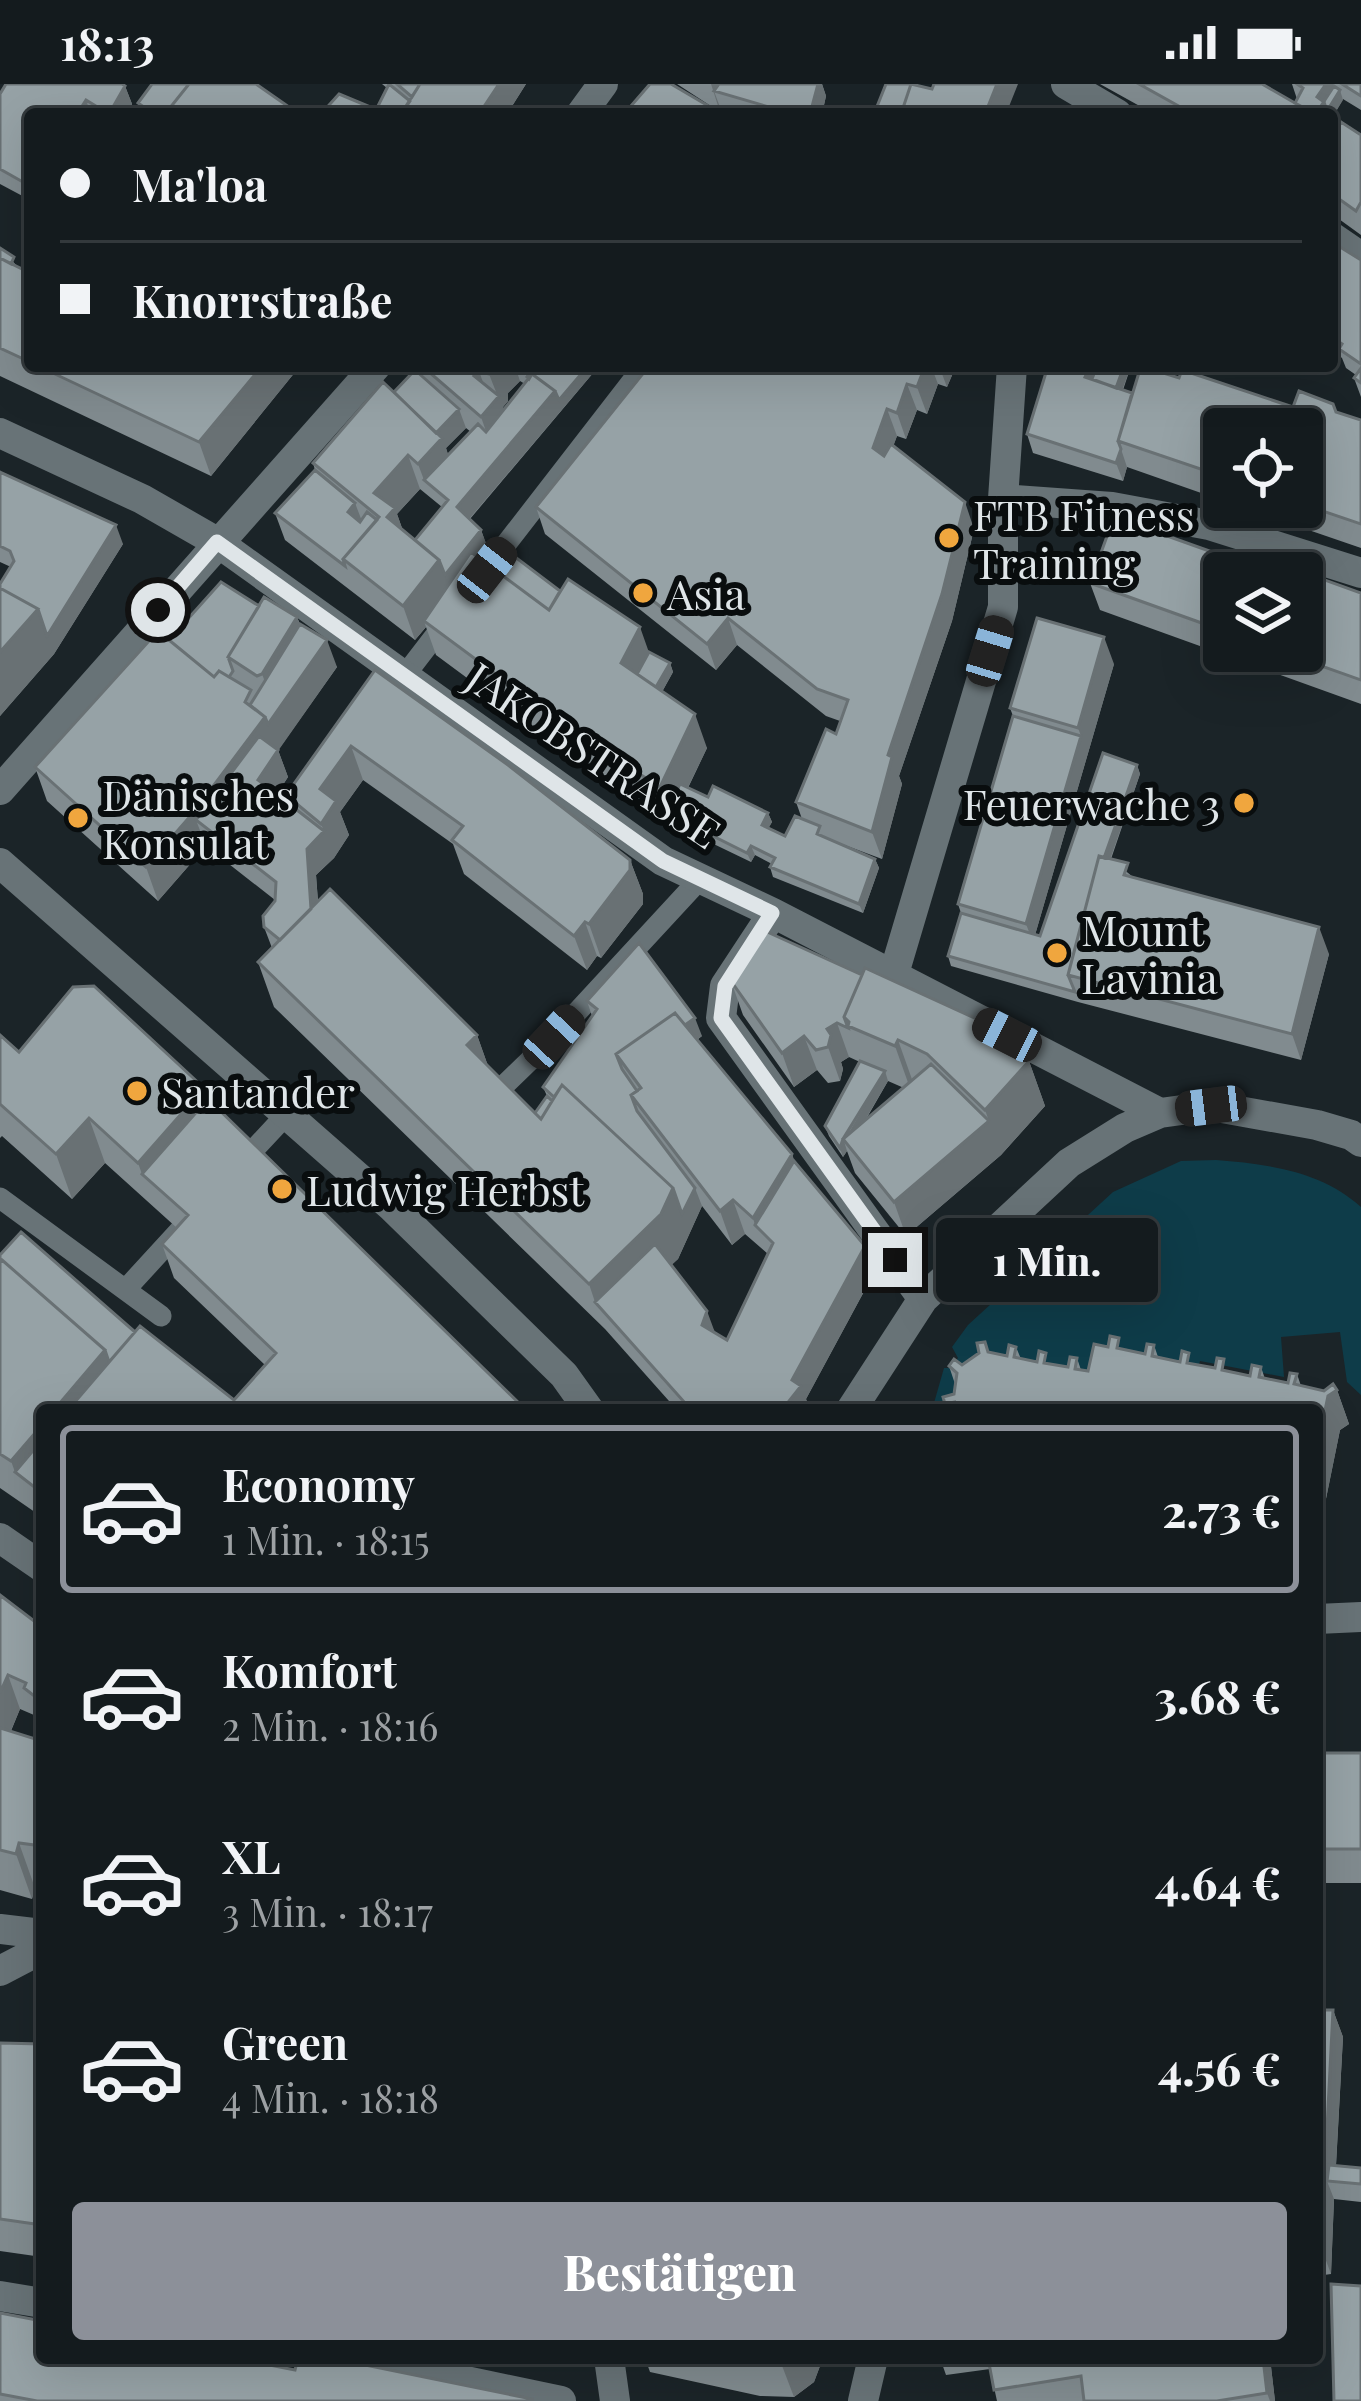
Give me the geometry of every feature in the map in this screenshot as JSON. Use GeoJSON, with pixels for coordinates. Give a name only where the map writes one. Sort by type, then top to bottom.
{"type":"FeatureCollection","features":[{"type":"Feature","properties":{"kind":"street"},"geometry":{"type":"LineString","coordinates":[[1066,84],[1107,108]]}},
{"type":"Feature","properties":{"kind":"street"},"geometry":{"type":"LineString","coordinates":[[0,790],[371,372]]}},
{"type":"Feature","properties":{"kind":"street"},"geometry":{"type":"LineString","coordinates":[[893,977],[1003,607],[1003,500],[1012,372]]}},
{"type":"Feature","properties":{"kind":"street","name":"JAKOBSTRASSE"},"geometry":{"type":"LineString","coordinates":[[0,433],[142,500],[217,542],[663,861],[1160,1113]]}},
{"type":"Feature","properties":{"kind":"street"},"geometry":{"type":"LineString","coordinates":[[1003,500],[1112,507],[1209,525],[1361,573]]}},
{"type":"Feature","properties":{"kind":"street"},"geometry":{"type":"LineString","coordinates":[[0,862],[392,1207],[564,1375],[585,1404]]}},
{"type":"Feature","properties":{"kind":"street"},"geometry":{"type":"LineString","coordinates":[[772,913],[725,986],[721,1018],[923,1299]]}},
{"type":"Feature","properties":{"kind":"street"},"geometry":{"type":"LineString","coordinates":[[855,1404],[923,1299],[1069,1163],[1113,1133],[1160,1113],[1211,1106],[1268,1114],[1358,1137]]}},
{"type":"Feature","properties":{"kind":"street"},"geometry":{"type":"LineString","coordinates":[[0,1538],[36,1563]]}},
{"type":"Feature","properties":{"kind":"street"},"geometry":{"type":"LineString","coordinates":[[1323,1619],[1361,1617]]}},
{"type":"Feature","properties":{"kind":"street"},"geometry":{"type":"LineString","coordinates":[[0,1929],[36,1933]]}},
{"type":"Feature","properties":{"kind":"street"},"geometry":{"type":"LineString","coordinates":[[0,1971],[36,1952]]}},
{"type":"Feature","properties":{"kind":"street"},"geometry":{"type":"LineString","coordinates":[[0,2296],[36,2302]]}},
{"type":"Feature","properties":{"kind":"street"},"geometry":{"type":"LineString","coordinates":[[385,2364],[561,2401]]}},
{"type":"Feature","properties":{"kind":"street"},"geometry":{"type":"LineString","coordinates":[[610,2364],[615,2401]]}},
{"type":"Feature","properties":{"kind":"street"},"geometry":{"type":"LineString","coordinates":[[863,2401],[872,2364]]}},
{"type":"Feature","properties":{"kind":"lane"},"geometry":{"type":"LineString","coordinates":[[405,675],[639,372]]}},
{"type":"Feature","properties":{"kind":"lane"},"geometry":{"type":"LineString","coordinates":[[492,1097],[700,879]]}},
{"type":"Feature","properties":{"kind":"lane"},"geometry":{"type":"LineString","coordinates":[[246,1158],[286,1115]]}},
{"type":"Feature","properties":{"kind":"lane"},"geometry":{"type":"LineString","coordinates":[[0,1198],[161,1316]]}},
{"type":"Feature","properties":{"kind":"lane"},"geometry":{"type":"LineString","coordinates":[[126,1288],[180,1230]]}},
{"type":"Feature","properties":{"kind":"shaded area"},"geometry":{"type":"Polygon","coordinates":[[[1181,1161],[1274,1167],[1329,1185],[1361,1207],[1361,1395],[1347,1382],[1340,1332],[1281,1337],[1284,1377],[1200,1361],[1198,1368],[1002,1404],[934,1404],[944,1368],[958,1358],[952,1347],[968,1325],[1113,1192],[1181,1161]]]}},
{"type":"Feature","properties":{"kind":"building"},"geometry":{"type":"Polygon","coordinates":[[[6,84],[125,86],[112,108],[99,108],[86,100],[81,108],[24,108],[24,183],[0,169],[0,94],[6,84]]]}},
{"type":"Feature","properties":{"kind":"building"},"geometry":{"type":"Polygon","coordinates":[[[152,84],[189,84],[170,108],[145,108],[138,103],[152,84]]]}},
{"type":"Feature","properties":{"kind":"building"},"geometry":{"type":"Polygon","coordinates":[[[189,84],[256,84],[290,108],[170,108],[189,84]]]}},
{"type":"Feature","properties":{"kind":"building"},"geometry":{"type":"Polygon","coordinates":[[[389,84],[410,101],[405,108],[377,108],[389,84]]]}},
{"type":"Feature","properties":{"kind":"building"},"geometry":{"type":"Polygon","coordinates":[[[397,84],[420,84],[412,97],[397,84]]]}},
{"type":"Feature","properties":{"kind":"building"},"geometry":{"type":"Polygon","coordinates":[[[420,84],[499,84],[483,108],[405,108],[420,84]]]}},
{"type":"Feature","properties":{"kind":"building"},"geometry":{"type":"Polygon","coordinates":[[[650,84],[671,84],[712,108],[629,108],[650,84]]]}},
{"type":"Feature","properties":{"kind":"building"},"geometry":{"type":"Polygon","coordinates":[[[719,84],[818,84],[812,108],[772,108],[714,91],[719,84]]]}},
{"type":"Feature","properties":{"kind":"building"},"geometry":{"type":"Polygon","coordinates":[[[886,84],[911,84],[903,108],[876,108],[886,84]]]}},
{"type":"Feature","properties":{"kind":"building"},"geometry":{"type":"Polygon","coordinates":[[[911,84],[932,89],[934,84],[997,84],[987,108],[903,108],[911,84]]]}},
{"type":"Feature","properties":{"kind":"building"},"geometry":{"type":"Polygon","coordinates":[[[1139,84],[1262,84],[1304,108],[1182,108],[1139,84]]]}},
{"type":"Feature","properties":{"kind":"building"},"geometry":{"type":"Polygon","coordinates":[[[1297,84],[1326,84],[1317,97],[1324,102],[1320,108],[1295,103],[1303,88],[1297,84]]]}},
{"type":"Feature","properties":{"kind":"building"},"geometry":{"type":"Polygon","coordinates":[[[1342,84],[1361,84],[1361,96],[1342,84]]]}},
{"type":"Feature","properties":{"kind":"building"},"geometry":{"type":"Polygon","coordinates":[[[1334,86],[1340,90],[1329,108],[1324,102],[1321,106],[1334,86]]]}},
{"type":"Feature","properties":{"kind":"building"},"geometry":{"type":"Polygon","coordinates":[[[339,94],[373,108],[326,108],[339,94]]]}},
{"type":"Feature","properties":{"kind":"building"},"geometry":{"type":"Polygon","coordinates":[[[1341,122],[1361,135],[1361,202],[1356,211],[1338,198],[1341,122]]]}},
{"type":"Feature","properties":{"kind":"building"},"geometry":{"type":"Polygon","coordinates":[[[1338,246],[1361,260],[1361,364],[1339,349],[1342,344],[1338,341],[1338,246]]]}},
{"type":"Feature","properties":{"kind":"building"},"geometry":{"type":"Polygon","coordinates":[[[0,248],[14,257],[11,264],[0,258],[0,248]]]}},
{"type":"Feature","properties":{"kind":"building"},"geometry":{"type":"Polygon","coordinates":[[[0,258],[24,270],[24,359],[0,348],[0,258]]]}},
{"type":"Feature","properties":{"kind":"building"},"geometry":{"type":"Polygon","coordinates":[[[51,372],[257,372],[199,442],[51,372]]]}},
{"type":"Feature","properties":{"kind":"building"},"geometry":{"type":"Polygon","coordinates":[[[417,372],[459,409],[436,433],[394,392],[417,372]]]}},
{"type":"Feature","properties":{"kind":"building"},"geometry":{"type":"Polygon","coordinates":[[[429,372],[478,372],[474,376],[499,396],[481,417],[429,372]]]}},
{"type":"Feature","properties":{"kind":"building"},"geometry":{"type":"Polygon","coordinates":[[[531,372],[583,372],[559,400],[555,391],[532,374],[527,377],[531,372]]]}},
{"type":"Feature","properties":{"kind":"building"},"geometry":{"type":"Polygon","coordinates":[[[644,372],[923,372],[917,387],[907,384],[897,413],[887,409],[873,448],[884,456],[891,444],[965,502],[942,594],[888,755],[892,757],[872,832],[796,802],[826,729],[836,734],[848,700],[817,689],[728,618],[707,644],[536,507],[644,372]]]}},
{"type":"Feature","properties":{"kind":"building"},"geometry":{"type":"Polygon","coordinates":[[[1046,372],[1087,372],[1085,377],[1132,393],[1116,463],[1027,434],[1046,372]]]}},
{"type":"Feature","properties":{"kind":"building"},"geometry":{"type":"Polygon","coordinates":[[[1095,372],[1122,372],[1116,388],[1092,379],[1095,372]]]}},
{"type":"Feature","properties":{"kind":"building"},"geometry":{"type":"Polygon","coordinates":[[[1139,372],[1179,378],[1181,372],[1188,372],[1293,407],[1299,391],[1361,420],[1361,524],[1323,511],[1323,408],[1203,408],[1203,470],[1118,441],[1139,372]]]}},
{"type":"Feature","properties":{"kind":"building"},"geometry":{"type":"Polygon","coordinates":[[[532,374],[555,391],[457,507],[481,530],[445,575],[439,560],[415,540],[448,500],[424,480],[478,424],[486,432],[532,374]]]}},
{"type":"Feature","properties":{"kind":"building"},"geometry":{"type":"Polygon","coordinates":[[[383,382],[442,438],[418,464],[408,455],[374,493],[395,508],[387,517],[439,560],[403,606],[343,559],[379,517],[313,463],[383,382]]]}},
{"type":"Feature","properties":{"kind":"building"},"geometry":{"type":"Polygon","coordinates":[[[315,470],[355,503],[348,512],[360,522],[367,512],[377,520],[343,559],[345,566],[275,513],[315,470]]]}},
{"type":"Feature","properties":{"kind":"building"},"geometry":{"type":"Polygon","coordinates":[[[0,472],[116,525],[47,636],[38,609],[0,588],[14,561],[10,551],[0,546],[0,472]]]}},
{"type":"Feature","properties":{"kind":"building"},"geometry":{"type":"Polygon","coordinates":[[[1114,517],[1212,552],[1203,552],[1203,623],[1090,583],[1114,517]]]}},
{"type":"Feature","properties":{"kind":"building"},"geometry":{"type":"Polygon","coordinates":[[[502,547],[560,591],[549,610],[488,565],[502,547]]]}},
{"type":"Feature","properties":{"kind":"building"},"geometry":{"type":"Polygon","coordinates":[[[471,552],[549,610],[568,579],[640,627],[621,663],[695,714],[660,787],[577,734],[424,621],[471,552]]]}},
{"type":"Feature","properties":{"kind":"building"},"geometry":{"type":"Polygon","coordinates":[[[1323,579],[1361,593],[1361,680],[1323,667],[1323,579]]]}},
{"type":"Feature","properties":{"kind":"building"},"geometry":{"type":"Polygon","coordinates":[[[221,582],[259,606],[228,657],[233,671],[229,677],[219,671],[214,677],[169,640],[221,582]]]}},
{"type":"Feature","properties":{"kind":"building"},"geometry":{"type":"Polygon","coordinates":[[[0,588],[38,609],[0,652],[0,588]]]}},
{"type":"Feature","properties":{"kind":"building"},"geometry":{"type":"Polygon","coordinates":[[[264,597],[297,617],[257,676],[228,657],[264,597]]]}},
{"type":"Feature","properties":{"kind":"building"},"geometry":{"type":"Polygon","coordinates":[[[1037,618],[1104,637],[1078,728],[1010,708],[1037,618]]]}},
{"type":"Feature","properties":{"kind":"building"},"geometry":{"type":"Polygon","coordinates":[[[300,624],[327,640],[268,724],[250,705],[300,624]]]}},
{"type":"Feature","properties":{"kind":"building"},"geometry":{"type":"Polygon","coordinates":[[[158,631],[214,677],[219,671],[251,690],[245,702],[265,717],[146,867],[35,767],[158,631]]]}},
{"type":"Feature","properties":{"kind":"building"},"geometry":{"type":"Polygon","coordinates":[[[649,652],[670,663],[656,687],[637,674],[649,652]]]}},
{"type":"Feature","properties":{"kind":"building"},"geometry":{"type":"Polygon","coordinates":[[[375,670],[630,860],[630,870],[589,924],[585,922],[574,936],[452,840],[463,826],[351,746],[320,789],[336,801],[321,824],[286,795],[375,670]]]}},
{"type":"Feature","properties":{"kind":"building"},"geometry":{"type":"Polygon","coordinates":[[[1013,716],[1081,736],[1026,924],[958,904],[1013,716]]]}},
{"type":"Feature","properties":{"kind":"building"},"geometry":{"type":"Polygon","coordinates":[[[259,736],[278,750],[258,780],[324,831],[307,849],[311,909],[280,940],[264,927],[263,916],[275,901],[276,882],[196,820],[259,736]]]}},
{"type":"Feature","properties":{"kind":"building"},"geometry":{"type":"Polygon","coordinates":[[[1103,753],[1137,765],[1104,858],[1099,856],[1068,975],[1075,992],[948,956],[961,913],[1040,936],[1103,753]]]}},
{"type":"Feature","properties":{"kind":"building"},"geometry":{"type":"Polygon","coordinates":[[[680,784],[708,797],[713,786],[768,813],[762,825],[785,836],[795,816],[820,826],[817,834],[875,859],[859,904],[770,867],[775,858],[751,846],[747,853],[693,826],[697,819],[669,806],[680,784]]]}},
{"type":"Feature","properties":{"kind":"building"},"geometry":{"type":"Polygon","coordinates":[[[1099,856],[1128,863],[1124,875],[1319,927],[1292,1034],[1068,975],[1099,856]]]}},
{"type":"Feature","properties":{"kind":"building"},"geometry":{"type":"Polygon","coordinates":[[[330,889],[477,1035],[467,1045],[541,1119],[562,1085],[673,1188],[661,1214],[589,1284],[258,962],[330,889]]]}},
{"type":"Feature","properties":{"kind":"building"},"geometry":{"type":"Polygon","coordinates":[[[765,931],[862,975],[844,1017],[848,1028],[837,1023],[827,1029],[831,1035],[828,1047],[816,1050],[804,1036],[782,1053],[731,981],[765,931]]]}},
{"type":"Feature","properties":{"kind":"building"},"geometry":{"type":"Polygon","coordinates":[[[639,943],[695,1018],[685,1025],[675,1013],[616,1054],[637,1091],[631,1095],[637,1111],[695,1188],[682,1214],[673,1188],[562,1085],[554,1097],[543,1087],[597,1009],[587,1001],[639,943]]]}},
{"type":"Feature","properties":{"kind":"building"},"geometry":{"type":"Polygon","coordinates":[[[865,968],[992,1026],[1025,1050],[1029,1061],[985,1110],[927,1054],[848,1026],[844,1017],[865,968]]]}},
{"type":"Feature","properties":{"kind":"building"},"geometry":{"type":"Polygon","coordinates":[[[94,986],[204,1088],[138,1163],[89,1118],[56,1154],[0,1104],[0,1035],[19,1052],[73,987],[94,986]]]}},
{"type":"Feature","properties":{"kind":"building"},"geometry":{"type":"Polygon","coordinates":[[[675,1013],[792,1154],[753,1218],[733,1200],[720,1211],[631,1095],[641,1088],[616,1054],[675,1013]]]}},
{"type":"Feature","properties":{"kind":"building"},"geometry":{"type":"Polygon","coordinates":[[[860,1061],[885,1071],[840,1148],[825,1126],[860,1061]]]}},
{"type":"Feature","properties":{"kind":"building"},"geometry":{"type":"Polygon","coordinates":[[[931,1064],[989,1121],[894,1202],[843,1139],[931,1064]]]}},
{"type":"Feature","properties":{"kind":"building"},"geometry":{"type":"Polygon","coordinates":[[[547,1096],[552,1101],[541,1119],[535,1113],[547,1096]]]}},
{"type":"Feature","properties":{"kind":"building"},"geometry":{"type":"Polygon","coordinates":[[[208,1099],[520,1404],[73,1404],[140,1326],[234,1400],[276,1353],[162,1244],[188,1215],[142,1174],[208,1099]]]}},
{"type":"Feature","properties":{"kind":"building"},"geometry":{"type":"Polygon","coordinates":[[[794,1161],[865,1246],[792,1380],[801,1386],[787,1404],[686,1404],[595,1302],[655,1244],[707,1311],[702,1325],[727,1340],[773,1243],[755,1225],[794,1161]]]}},
{"type":"Feature","properties":{"kind":"building"},"geometry":{"type":"Polygon","coordinates":[[[21,1232],[135,1332],[109,1362],[105,1350],[0,1262],[0,1255],[21,1232]]]}},
{"type":"Feature","properties":{"kind":"building"},"geometry":{"type":"Polygon","coordinates":[[[0,1262],[105,1350],[59,1404],[36,1404],[36,1432],[11,1461],[0,1454],[0,1262]]]}},
{"type":"Feature","properties":{"kind":"building"},"geometry":{"type":"Polygon","coordinates":[[[1110,1336],[1119,1338],[1117,1348],[1145,1354],[1147,1344],[1154,1345],[1152,1356],[1180,1362],[1182,1351],[1189,1353],[1187,1363],[1215,1368],[1217,1358],[1224,1359],[1222,1370],[1250,1376],[1252,1365],[1261,1367],[1259,1377],[1288,1383],[1290,1373],[1297,1374],[1294,1384],[1324,1391],[1333,1384],[1337,1390],[1328,1396],[1323,1420],[1323,1404],[945,1404],[943,1397],[954,1394],[957,1373],[949,1366],[954,1359],[962,1365],[979,1353],[977,1343],[985,1342],[988,1352],[1007,1356],[1009,1345],[1016,1347],[1014,1357],[1037,1362],[1039,1351],[1046,1353],[1044,1363],[1068,1367],[1070,1357],[1077,1358],[1075,1369],[1088,1371],[1094,1344],[1108,1347],[1110,1336]]]}},
{"type":"Feature","properties":{"kind":"building"},"geometry":{"type":"Polygon","coordinates":[[[36,1447],[36,1488],[15,1472],[36,1447]]]}},
{"type":"Feature","properties":{"kind":"building"},"geometry":{"type":"Polygon","coordinates":[[[0,1595],[36,1622],[36,1697],[24,1688],[26,1683],[8,1675],[0,1693],[0,1595]]]}},
{"type":"Feature","properties":{"kind":"building"},"geometry":{"type":"Polygon","coordinates":[[[0,1728],[36,1739],[36,1845],[19,1843],[16,1854],[0,1850],[0,1728]]]}},
{"type":"Feature","properties":{"kind":"building"},"geometry":{"type":"Polygon","coordinates":[[[1323,1753],[1361,1753],[1361,1849],[1323,1849],[1323,1753]]]}},
{"type":"Feature","properties":{"kind":"building"},"geometry":{"type":"Polygon","coordinates":[[[1323,2010],[1333,2010],[1323,2208],[1323,2010]]]}},
{"type":"Feature","properties":{"kind":"building"},"geometry":{"type":"Polygon","coordinates":[[[0,2043],[36,2044],[36,2224],[0,2219],[0,2043]]]}},
{"type":"Feature","properties":{"kind":"building"},"geometry":{"type":"Polygon","coordinates":[[[1329,2165],[1361,2168],[1361,2184],[1327,2181],[1329,2165]]]}},
{"type":"Feature","properties":{"kind":"building"},"geometry":{"type":"Polygon","coordinates":[[[1331,2284],[1361,2286],[1361,2401],[1334,2401],[1331,2284]]]}},
{"type":"Feature","properties":{"kind":"building"},"geometry":{"type":"Polygon","coordinates":[[[0,2313],[36,2320],[36,2364],[264,2364],[295,2370],[296,2364],[360,2364],[532,2401],[37,2401],[0,2394],[0,2313]]]}},
{"type":"Feature","properties":{"kind":"building"},"geometry":{"type":"Polygon","coordinates":[[[989,2364],[1264,2364],[1267,2393],[1217,2401],[1084,2401],[1081,2376],[994,2390],[989,2364]]]}},
{"type":"Feature","properties":{"kind":"place","name":"FTB Fitness Training"},"geometry":{"type":"Point","coordinates":[949,538]}},
{"type":"Feature","properties":{"kind":"place","name":"Asia"},"geometry":{"type":"Point","coordinates":[643,593]}},
{"type":"Feature","properties":{"kind":"place","name":"Feuerwache 3"},"geometry":{"type":"Point","coordinates":[1244,803]}},
{"type":"Feature","properties":{"kind":"place","name":"Dänisches Konsulat"},"geometry":{"type":"Point","coordinates":[78,818]}},
{"type":"Feature","properties":{"kind":"place","name":"Mount Lavinia"},"geometry":{"type":"Point","coordinates":[1057,953]}},
{"type":"Feature","properties":{"kind":"place","name":"Santander"},"geometry":{"type":"Point","coordinates":[137,1091]}},
{"type":"Feature","properties":{"kind":"place","name":"Ludwig Herbst"},"geometry":{"type":"Point","coordinates":[282,1189]}},
{"type":"Feature","properties":{"kind":"route"},"geometry":{"type":"LineString","coordinates":[[158,610],[217,542],[663,861],[772,913],[725,986],[721,1018],[895,1260]]}}]}
